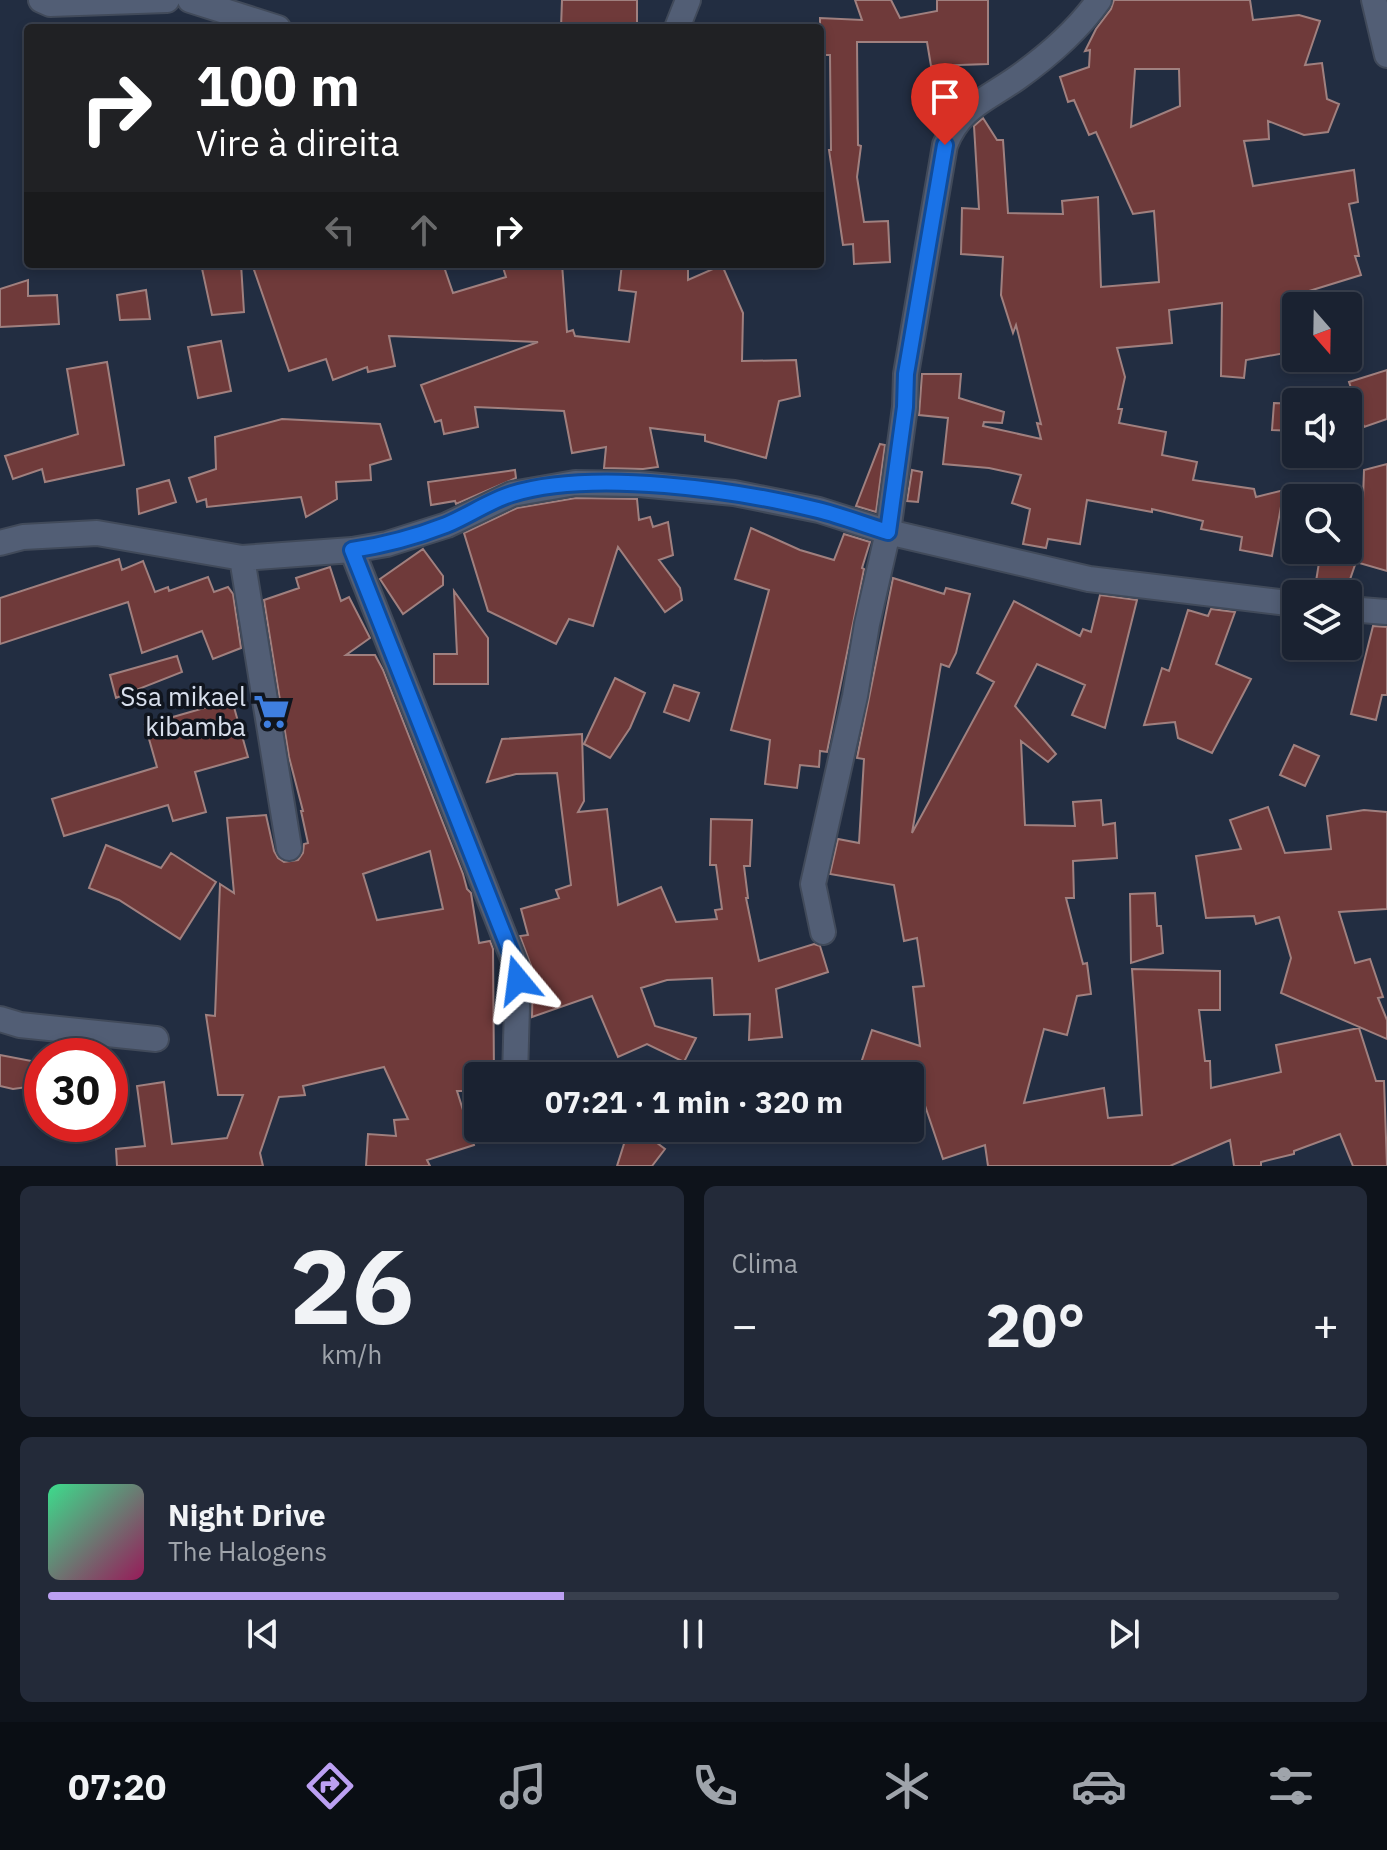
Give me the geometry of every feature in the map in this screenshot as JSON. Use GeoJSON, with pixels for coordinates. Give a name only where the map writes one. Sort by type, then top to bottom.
{"type":"FeatureCollection","features":[{"type":"Feature","properties":{"kind":"street"},"geometry":{"type":"LineString","coordinates":[[41,0],[50,4],[167,0]]}},
{"type":"Feature","properties":{"kind":"street"},"geometry":{"type":"LineString","coordinates":[[190,0],[265,24]]}},
{"type":"Feature","properties":{"kind":"street"},"geometry":{"type":"LineString","coordinates":[[679,24],[688,0]]}},
{"type":"Feature","properties":{"kind":"street"},"geometry":{"type":"LineString","coordinates":[[823,932],[813,884],[888,532],[905,407],[906,374],[948,135],[965,111],[1056,48],[1088,16],[1099,0]]}},
{"type":"Feature","properties":{"kind":"street"},"geometry":{"type":"LineString","coordinates":[[1374,0],[1387,55]]}},
{"type":"Feature","properties":{"kind":"street"},"geometry":{"type":"LineString","coordinates":[[0,543],[23,537],[97,533],[242,558],[352,550],[387,544],[447,525],[512,494],[575,483],[639,484],[734,493],[819,510],[888,532],[1089,579],[1282,602]]}},
{"type":"Feature","properties":{"kind":"street"},"geometry":{"type":"LineString","coordinates":[[352,550],[518,971],[515,1062]]}},
{"type":"Feature","properties":{"kind":"street"},"geometry":{"type":"LineString","coordinates":[[242,558],[289,848]]}},
{"type":"Feature","properties":{"kind":"street"},"geometry":{"type":"LineString","coordinates":[[1362,610],[1387,612]]}},
{"type":"Feature","properties":{"kind":"street"},"geometry":{"type":"LineString","coordinates":[[0,1019],[20,1025],[156,1039]]}},
{"type":"Feature","properties":{"kind":"building"},"geometry":{"type":"Polygon","coordinates":[[[562,0],[637,0],[637,24],[561,24],[562,0]]]}},
{"type":"Feature","properties":{"kind":"building"},"geometry":{"type":"Polygon","coordinates":[[[855,0],[891,0],[900,18],[937,11],[937,0],[988,0],[988,64],[931,66],[927,42],[857,42],[858,145],[861,146],[857,177],[864,222],[888,221],[890,262],[854,264],[853,244],[843,245],[829,150],[830,55],[824,55],[824,24],[820,24],[820,18],[862,20],[855,0]]]}},
{"type":"Feature","properties":{"kind":"building"},"geometry":{"type":"Polygon","coordinates":[[[1114,0],[1250,0],[1253,20],[1299,15],[1320,21],[1305,65],[1322,63],[1327,99],[1339,104],[1328,132],[1304,135],[1268,121],[1269,139],[1244,141],[1253,186],[1354,170],[1358,202],[1349,204],[1359,256],[1355,256],[1361,275],[1306,292],[1282,292],[1282,354],[1246,360],[1244,378],[1221,376],[1222,303],[1169,310],[1172,343],[1117,348],[1125,377],[1118,409],[1122,409],[1119,423],[1166,432],[1162,455],[1197,462],[1193,480],[1254,489],[1256,497],[1282,490],[1272,556],[1240,550],[1242,537],[1201,529],[1203,521],[1152,509],[1152,512],[1087,500],[1080,544],[1048,539],[1046,548],[1023,544],[1030,509],[1012,503],[1021,475],[989,468],[943,464],[948,418],[919,415],[922,374],[961,374],[959,398],[1004,412],[1002,423],[984,422],[983,426],[1041,439],[1037,423],[1041,424],[1016,325],[1013,333],[1001,295],[1003,257],[961,254],[962,208],[979,209],[974,126],[983,118],[997,140],[1003,140],[1008,213],[1063,214],[1062,201],[1098,197],[1101,287],[1159,282],[1154,211],[1133,214],[1096,132],[1089,135],[1074,100],[1068,102],[1060,77],[1089,67],[1090,50],[1085,51],[1114,0]],[[1135,69],[1131,127],[1180,106],[1179,69],[1135,69]]]}},
{"type":"Feature","properties":{"kind":"building"},"geometry":{"type":"Polygon","coordinates":[[[202,268],[241,268],[244,312],[212,315],[202,268]]]}},
{"type":"Feature","properties":{"kind":"building"},"geometry":{"type":"Polygon","coordinates":[[[253,268],[444,268],[453,293],[506,277],[503,268],[562,268],[567,332],[573,330],[575,336],[629,342],[636,292],[619,290],[622,268],[688,268],[688,280],[715,268],[723,268],[743,313],[742,361],[796,360],[800,396],[779,401],[766,458],[705,441],[705,435],[650,428],[658,467],[604,468],[606,447],[572,453],[564,411],[475,407],[478,427],[444,434],[441,420],[435,422],[421,385],[538,342],[389,336],[395,366],[368,372],[367,367],[333,380],[326,359],[289,371],[253,268]]]}},
{"type":"Feature","properties":{"kind":"building"},"geometry":{"type":"Polygon","coordinates":[[[28,280],[28,296],[57,295],[59,324],[0,327],[0,289],[28,280]]]}},
{"type":"Feature","properties":{"kind":"building"},"geometry":{"type":"Polygon","coordinates":[[[146,290],[150,319],[120,320],[117,295],[146,290]]]}},
{"type":"Feature","properties":{"kind":"building"},"geometry":{"type":"Polygon","coordinates":[[[221,341],[231,391],[198,398],[188,347],[221,341]]]}},
{"type":"Feature","properties":{"kind":"building"},"geometry":{"type":"Polygon","coordinates":[[[107,362],[124,465],[45,482],[42,469],[13,479],[5,456],[78,434],[67,369],[107,362]]]}},
{"type":"Feature","properties":{"kind":"building"},"geometry":{"type":"Polygon","coordinates":[[[1387,370],[1387,419],[1364,427],[1362,388],[1351,388],[1349,382],[1387,370]]]}},
{"type":"Feature","properties":{"kind":"building"},"geometry":{"type":"Polygon","coordinates":[[[1274,403],[1282,403],[1282,430],[1272,430],[1274,403]]]}},
{"type":"Feature","properties":{"kind":"building"},"geometry":{"type":"Polygon","coordinates":[[[282,419],[380,424],[391,459],[370,465],[371,480],[336,482],[337,499],[306,517],[301,497],[207,507],[206,499],[197,502],[189,478],[216,469],[215,437],[282,419]]]}},
{"type":"Feature","properties":{"kind":"building"},"geometry":{"type":"Polygon","coordinates":[[[880,444],[885,445],[876,512],[856,506],[880,444]]]}},
{"type":"Feature","properties":{"kind":"building"},"geometry":{"type":"Polygon","coordinates":[[[1387,464],[1387,571],[1362,564],[1364,470],[1387,464]]]}},
{"type":"Feature","properties":{"kind":"building"},"geometry":{"type":"Polygon","coordinates":[[[515,470],[516,478],[456,504],[455,501],[431,505],[428,482],[515,470]]]}},
{"type":"Feature","properties":{"kind":"building"},"geometry":{"type":"Polygon","coordinates":[[[912,470],[922,472],[918,502],[907,501],[912,470]]]}},
{"type":"Feature","properties":{"kind":"building"},"geometry":{"type":"Polygon","coordinates":[[[169,480],[176,502],[139,514],[137,489],[169,480]]]}},
{"type":"Feature","properties":{"kind":"building"},"geometry":{"type":"Polygon","coordinates":[[[576,498],[637,499],[639,520],[650,517],[653,527],[668,522],[673,555],[659,560],[680,588],[682,600],[665,612],[618,547],[593,626],[569,619],[556,644],[488,611],[464,533],[517,508],[576,498]]]}},
{"type":"Feature","properties":{"kind":"building"},"geometry":{"type":"Polygon","coordinates":[[[751,528],[800,550],[834,560],[844,534],[870,542],[862,568],[827,752],[820,751],[819,767],[800,765],[797,788],[765,784],[770,740],[731,730],[769,590],[735,579],[751,528]]]}},
{"type":"Feature","properties":{"kind":"building"},"geometry":{"type":"Polygon","coordinates":[[[423,549],[443,576],[443,585],[403,614],[380,579],[423,549]]]}},
{"type":"Feature","properties":{"kind":"building"},"geometry":{"type":"Polygon","coordinates":[[[119,559],[122,570],[143,561],[155,592],[168,587],[169,591],[208,577],[214,592],[228,587],[233,594],[241,648],[213,659],[202,631],[142,653],[128,602],[0,644],[0,598],[119,559]]]}},
{"type":"Feature","properties":{"kind":"building"},"geometry":{"type":"Polygon","coordinates":[[[1319,564],[1355,564],[1350,580],[1316,580],[1319,564]]]}},
{"type":"Feature","properties":{"kind":"building"},"geometry":{"type":"Polygon","coordinates":[[[330,567],[341,601],[349,597],[370,638],[346,655],[375,655],[383,670],[471,893],[479,943],[490,941],[493,949],[494,1062],[464,1062],[464,1091],[457,1091],[464,1113],[464,1142],[473,1142],[474,1145],[427,1160],[430,1166],[366,1166],[368,1134],[396,1136],[394,1120],[408,1119],[384,1067],[303,1086],[305,1095],[279,1097],[260,1153],[263,1166],[117,1166],[116,1149],[145,1146],[137,1086],[164,1082],[172,1144],[227,1138],[243,1095],[218,1095],[206,1015],[215,1016],[220,884],[234,893],[227,818],[266,815],[274,851],[284,862],[298,860],[304,844],[308,843],[289,757],[264,600],[299,588],[296,578],[330,567]],[[430,851],[363,874],[377,920],[443,909],[430,851]]]}},
{"type":"Feature","properties":{"kind":"building"},"geometry":{"type":"Polygon","coordinates":[[[893,578],[944,594],[946,588],[970,594],[956,653],[949,667],[941,664],[912,833],[994,682],[977,673],[1014,601],[1080,636],[1083,629],[1091,632],[1100,595],[1137,600],[1105,728],[1072,715],[1085,685],[1037,664],[1015,706],[1056,754],[1048,762],[1021,741],[1025,825],[1075,826],[1073,802],[1101,800],[1103,825],[1115,823],[1117,858],[1073,861],[1074,898],[1066,898],[1083,964],[1087,963],[1091,994],[1077,996],[1067,1035],[1044,1029],[1024,1103],[1104,1088],[1108,1118],[1142,1115],[1132,969],[1220,971],[1220,1010],[1199,1010],[1205,1061],[1210,1061],[1211,1088],[1281,1072],[1276,1045],[1359,1028],[1376,1081],[1384,1081],[1387,1166],[1353,1166],[1340,1134],[1294,1151],[1294,1154],[1261,1162],[1261,1166],[1234,1166],[1230,1140],[1170,1166],[988,1166],[985,1145],[943,1159],[924,1103],[924,1062],[861,1062],[872,1030],[920,1046],[913,987],[924,986],[917,938],[904,941],[894,885],[830,874],[838,839],[859,843],[864,759],[857,758],[893,578]]]}},
{"type":"Feature","properties":{"kind":"building"},"geometry":{"type":"Polygon","coordinates":[[[454,591],[488,638],[488,684],[434,684],[434,654],[457,654],[454,591]]]}},
{"type":"Feature","properties":{"kind":"building"},"geometry":{"type":"Polygon","coordinates":[[[1211,609],[1235,612],[1216,664],[1251,679],[1212,753],[1178,738],[1175,722],[1144,725],[1162,668],[1169,671],[1188,610],[1208,616],[1211,609]]]}},
{"type":"Feature","properties":{"kind":"building"},"geometry":{"type":"Polygon","coordinates":[[[1373,626],[1387,627],[1387,695],[1382,695],[1376,720],[1351,714],[1373,626]]]}},
{"type":"Feature","properties":{"kind":"building"},"geometry":{"type":"Polygon","coordinates":[[[177,656],[182,672],[116,698],[110,675],[177,656]]]}},
{"type":"Feature","properties":{"kind":"building"},"geometry":{"type":"Polygon","coordinates":[[[615,678],[645,693],[630,728],[610,758],[584,744],[615,678]]]}},
{"type":"Feature","properties":{"kind":"building"},"geometry":{"type":"Polygon","coordinates":[[[674,685],[699,693],[689,721],[664,712],[674,685]]]}},
{"type":"Feature","properties":{"kind":"building"},"geometry":{"type":"Polygon","coordinates":[[[232,700],[248,757],[195,772],[206,812],[173,821],[168,805],[64,836],[52,799],[157,767],[145,725],[232,700]]]}},
{"type":"Feature","properties":{"kind":"building"},"geometry":{"type":"Polygon","coordinates":[[[582,734],[584,801],[578,812],[607,809],[618,905],[661,887],[676,922],[717,919],[715,910],[722,909],[716,865],[710,865],[711,819],[752,820],[750,866],[744,866],[746,898],[759,961],[814,944],[820,946],[828,972],[776,989],[782,1037],[749,1040],[750,1014],[714,1015],[712,978],[667,980],[641,988],[655,1026],[696,1038],[684,1062],[647,1044],[618,1057],[592,996],[532,1017],[533,971],[520,936],[528,935],[521,909],[559,898],[556,890],[571,885],[557,773],[516,774],[487,782],[502,739],[582,734]]]}},
{"type":"Feature","properties":{"kind":"building"},"geometry":{"type":"Polygon","coordinates":[[[1294,745],[1319,756],[1305,786],[1280,775],[1294,745]]]}},
{"type":"Feature","properties":{"kind":"building"},"geometry":{"type":"Polygon","coordinates":[[[1268,807],[1285,853],[1331,849],[1327,816],[1364,810],[1387,812],[1387,909],[1339,912],[1355,963],[1370,959],[1383,997],[1378,998],[1387,1020],[1387,1039],[1281,993],[1291,958],[1279,917],[1256,924],[1254,916],[1206,918],[1196,856],[1241,849],[1230,820],[1268,807]]]}},
{"type":"Feature","properties":{"kind":"building"},"geometry":{"type":"Polygon","coordinates":[[[106,845],[161,868],[171,853],[216,882],[180,939],[119,900],[89,888],[106,845]]]}},
{"type":"Feature","properties":{"kind":"building"},"geometry":{"type":"Polygon","coordinates":[[[1155,893],[1163,953],[1131,963],[1130,894],[1155,893]]]}},
{"type":"Feature","properties":{"kind":"building"},"geometry":{"type":"Polygon","coordinates":[[[0,1055],[24,1060],[24,1087],[0,1086],[0,1055]]]}},
{"type":"Feature","properties":{"kind":"building"},"geometry":{"type":"Polygon","coordinates":[[[625,1142],[656,1142],[665,1149],[652,1166],[617,1166],[625,1142]]]}},
{"type":"Feature","properties":{"kind":"place","name":"Ssa mikael kibamba"},"geometry":{"type":"Point","coordinates":[272,712]}},
{"type":"Feature","properties":{"kind":"route"},"geometry":{"type":"LineString","coordinates":[[518,980],[518,971],[473,853],[352,550],[387,544],[447,525],[512,494],[575,483],[639,484],[734,493],[819,510],[888,532],[905,407],[906,374],[945,145]]}}]}
